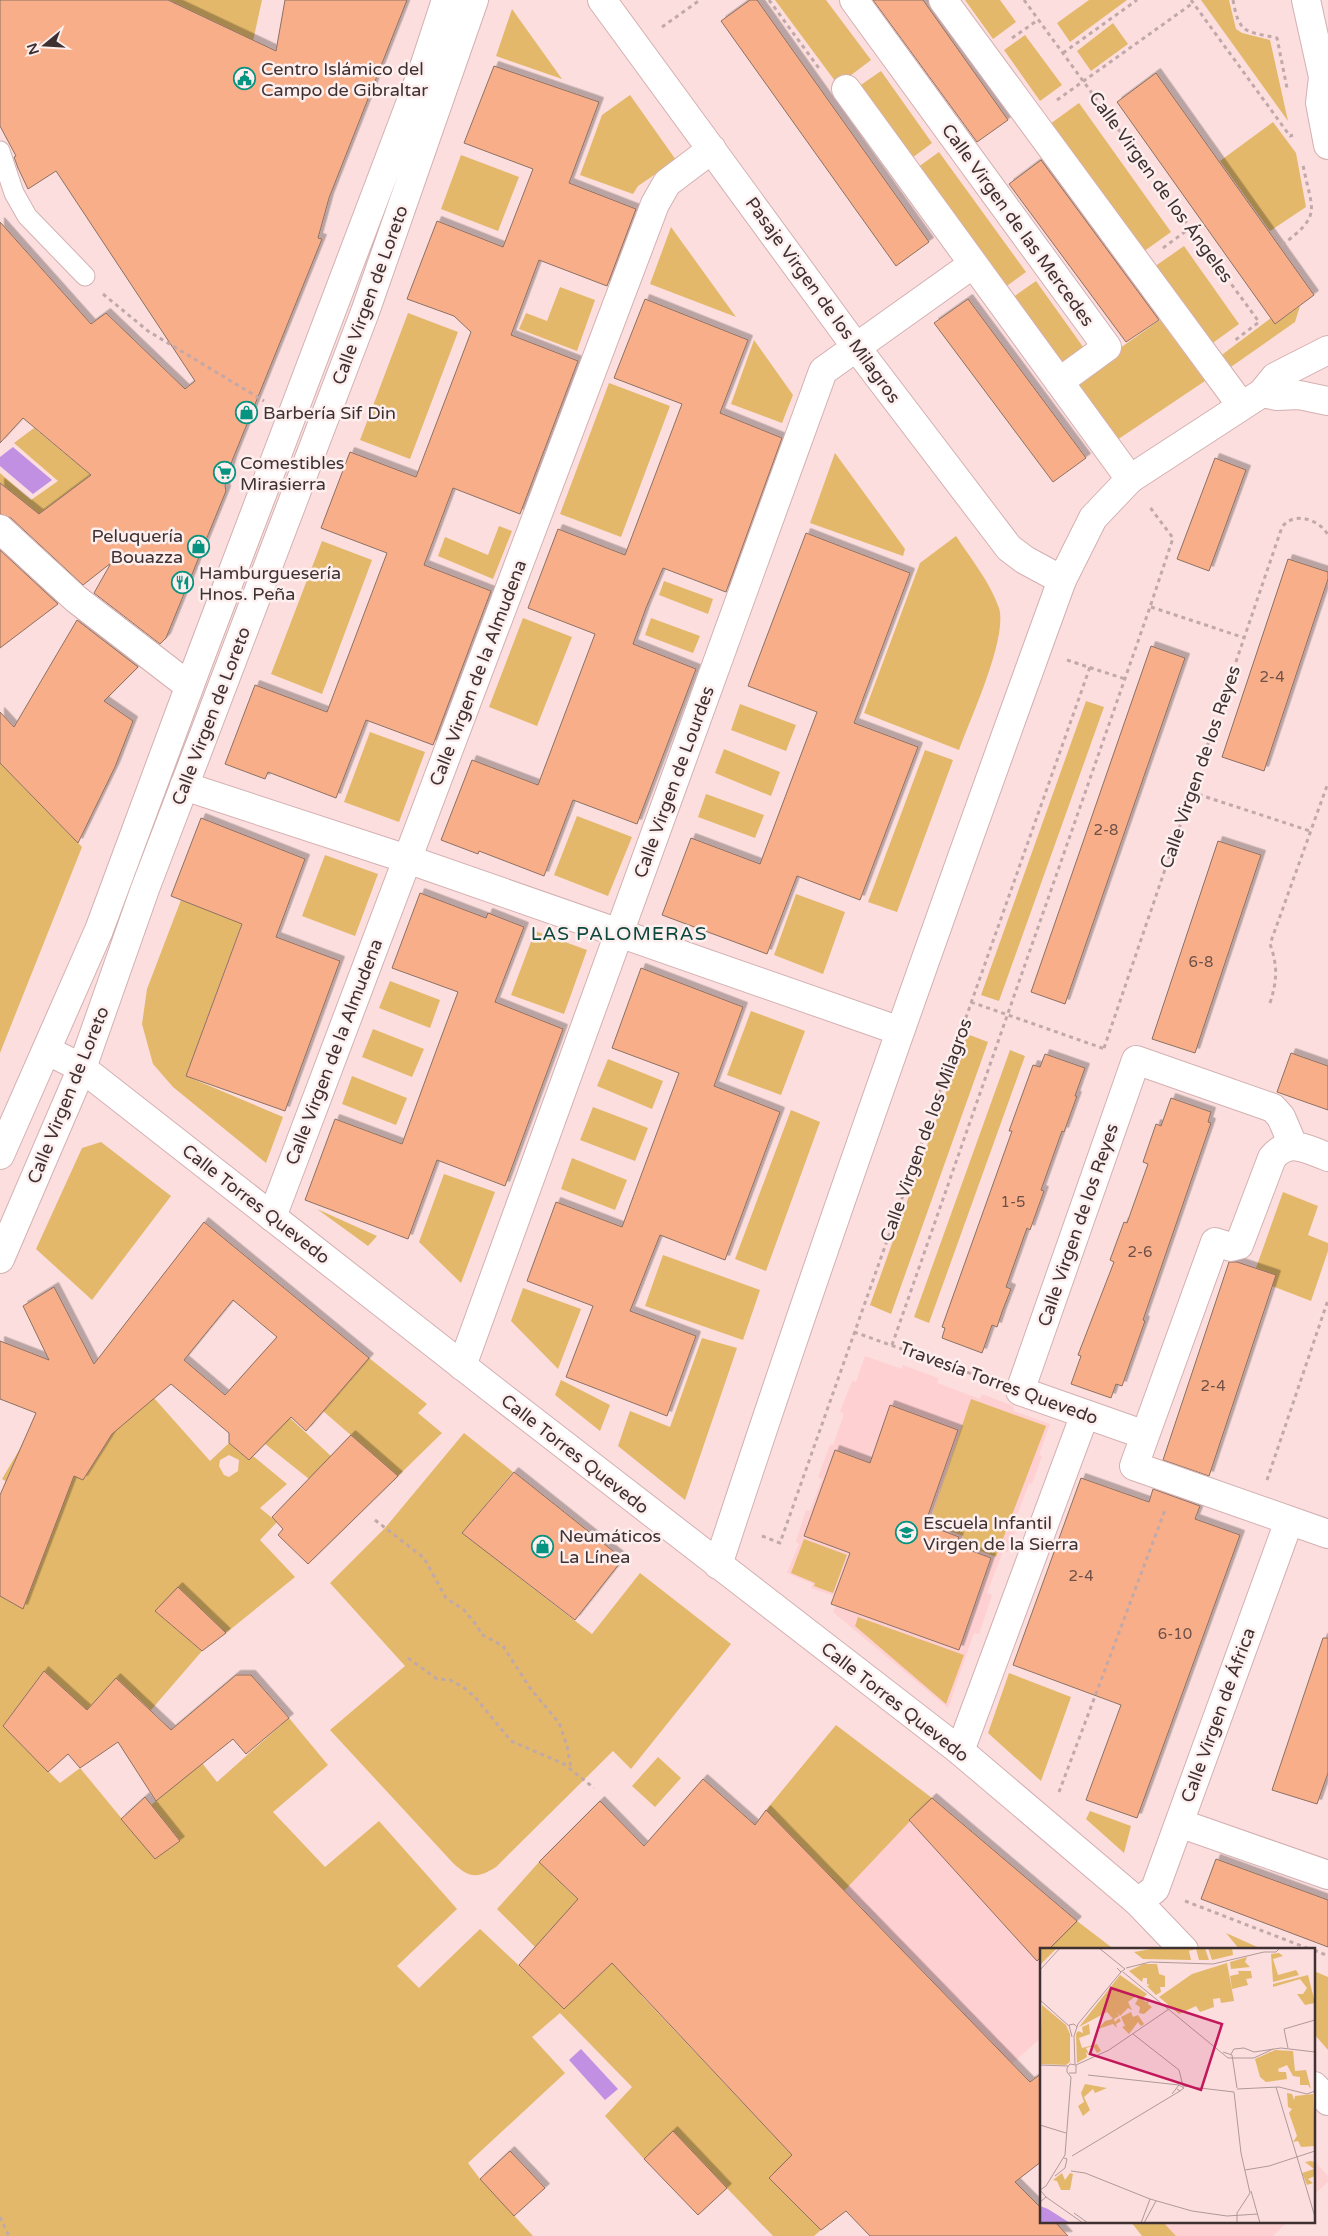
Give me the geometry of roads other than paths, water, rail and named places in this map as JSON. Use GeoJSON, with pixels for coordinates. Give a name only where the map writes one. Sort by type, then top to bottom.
{"type":"FeatureCollection","features":[{"type":"Feature","properties":{"kind":"street","name":"Calle Virgen de Loreto"},"geometry":{"type":"LineString","coordinates":[[0,1154],[100,930],[189,686],[424,67],[446,0]]}},
{"type":"Feature","properties":{"kind":"street","name":"Calle Virgen de Loreto"},"geometry":{"type":"LineString","coordinates":[[0,1259],[82,1068],[184,786],[365,312],[474,0]]}},
{"type":"Feature","properties":{"kind":"street","name":"Pasaje Virgen de los Milagros"},"geometry":{"type":"LineString","coordinates":[[602,0],[856,347],[1009,548],[1025,560],[1062,580]]}},
{"type":"Feature","properties":{"kind":"street","name":"Calle Virgen de las Mercedes"},"geometry":{"type":"LineString","coordinates":[[854,0],[1107,347],[1059,382]]}},
{"type":"Feature","properties":{"kind":"street"},"geometry":{"type":"LineString","coordinates":[[943,0],[1208,360],[1252,399],[1299,395],[1328,401]]}},
{"type":"Feature","properties":{"kind":"street"},"geometry":{"type":"LineString","coordinates":[[1306,0],[1326,80],[1320,103],[1328,145]]}},
{"type":"Feature","properties":{"kind":"street"},"geometry":{"type":"LineString","coordinates":[[846,89],[1130,479]]}},
{"type":"Feature","properties":{"kind":"street","name":"Calle Virgen de la Almudena"},"geometry":{"type":"LineString","coordinates":[[272,1217],[660,193],[667,183],[712,149]]}},
{"type":"Feature","properties":{"kind":"street","name":"Calle Virgen de Lourdes"},"geometry":{"type":"LineString","coordinates":[[462,1366],[822,371],[973,264]]}},
{"type":"Feature","properties":{"kind":"street"},"geometry":{"type":"LineString","coordinates":[[718,1565],[806,1300],[900,1031],[1062,580],[1093,518],[1130,479],[1252,399],[1275,377],[1328,350]]}},
{"type":"Feature","properties":{"kind":"street"},"geometry":{"type":"LineString","coordinates":[[0,530],[76,599],[189,686]]}},
{"type":"Feature","properties":{"kind":"street"},"geometry":{"type":"LineString","coordinates":[[184,786],[407,859],[900,1031]]}},
{"type":"Feature","properties":{"kind":"street","name":"Calle Torres Quevedo"},"geometry":{"type":"LineString","coordinates":[[46,1050],[82,1068],[462,1366],[960,1751],[1047,1825],[1146,1896],[1183,1948]]}},
{"type":"Feature","properties":{"kind":"street","name":"Calle Virgen de los Reyes"},"geometry":{"type":"LineString","coordinates":[[1020,1391],[1136,1060],[1273,1108],[1281,1117],[1293,1145]]}},
{"type":"Feature","properties":{"kind":"street"},"geometry":{"type":"LineString","coordinates":[[1328,1157],[1293,1145],[1279,1150],[1272,1158],[1241,1241],[1235,1247],[1215,1242],[1134,1466],[1258,1509],[1285,1531],[1328,1534]]}},
{"type":"Feature","properties":{"kind":"street","name":"Travesía Torres Quevedo"},"geometry":{"type":"LineString","coordinates":[[1020,1391],[1145,1435]]}},
{"type":"Feature","properties":{"kind":"street"},"geometry":{"type":"LineString","coordinates":[[960,1751],[1085,1414]]}},
{"type":"Feature","properties":{"kind":"street","name":"Calle Virgen de África"},"geometry":{"type":"LineString","coordinates":[[1146,1896],[1179,1823],[1285,1531]]}},
{"type":"Feature","properties":{"kind":"street"},"geometry":{"type":"LineString","coordinates":[[1179,1823],[1328,1875]]}},
{"type":"Feature","properties":{"kind":"street"},"geometry":{"type":"LineString","coordinates":[[1316,2088],[1328,2101]]}},
{"type":"Feature","properties":{"kind":"lane"},"geometry":{"type":"LineString","coordinates":[[0,152],[14,193],[27,216],[85,276]]}},
{"type":"Feature","properties":{"kind":"place","name":"Centro Islámico del Campo de Gibraltar"},"geometry":{"type":"Point","coordinates":[245,79]}},
{"type":"Feature","properties":{"kind":"place","name":"Barbería Sif Din"},"geometry":{"type":"Point","coordinates":[247,413]}},
{"type":"Feature","properties":{"kind":"place","name":"Comestibles Mirasierra"},"geometry":{"type":"Point","coordinates":[224,473]}},
{"type":"Feature","properties":{"kind":"place","name":"Peluquería Bouazza"},"geometry":{"type":"Point","coordinates":[199,546]}},
{"type":"Feature","properties":{"kind":"place","name":"Hamburguesería Hnos. Peña"},"geometry":{"type":"Point","coordinates":[183,583]}},
{"type":"Feature","properties":{"kind":"place","name":"Escuela Infantil Virgen de la Sierra"},"geometry":{"type":"Point","coordinates":[907,1533]}},
{"type":"Feature","properties":{"kind":"place","name":"Neumáticos La Línea"},"geometry":{"type":"Point","coordinates":[543,1546]}},
{"type":"Feature","properties":{"kind":"district","name":"LAS PALOMERAS"},"geometry":{"type":"Point","coordinates":[619,933]}}]}
